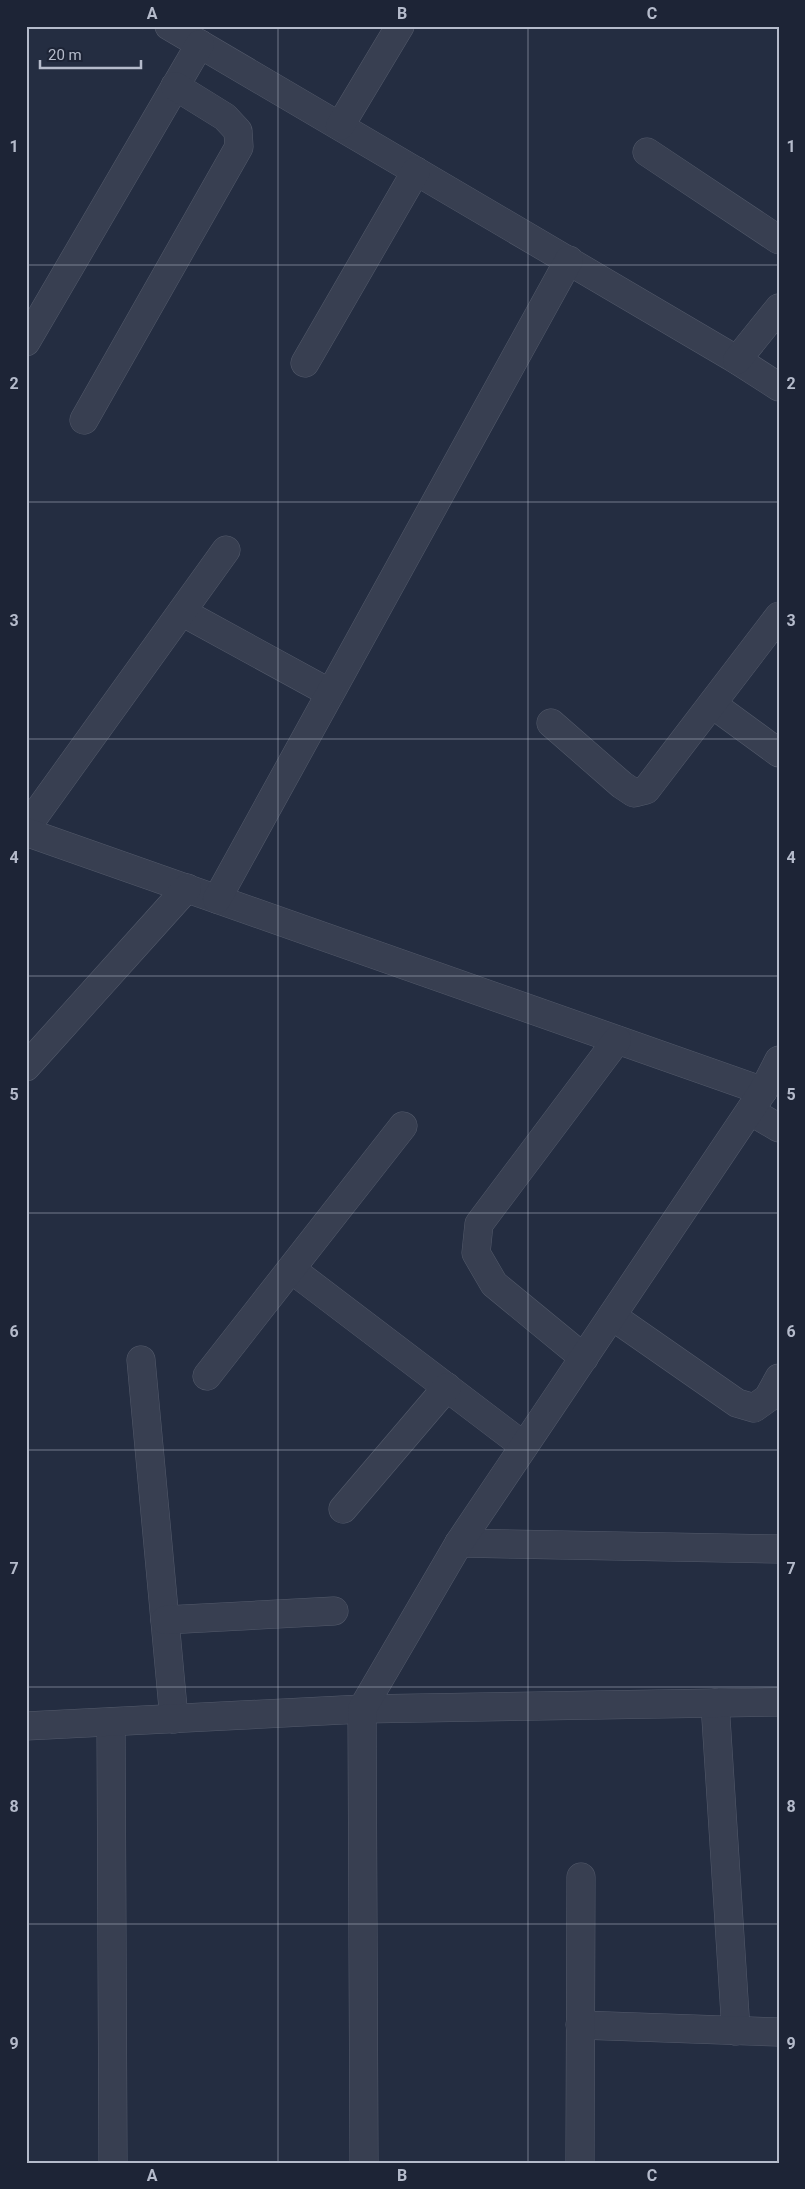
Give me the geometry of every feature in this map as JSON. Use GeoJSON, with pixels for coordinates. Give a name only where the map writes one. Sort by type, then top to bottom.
{"type":"FeatureCollection","features":[{"type":"Feature","properties":{"kind":"street"},"geometry":{"type":"LineString","coordinates":[[169,26],[569,260],[779,387]]}},
{"type":"Feature","properties":{"kind":"street"},"geometry":{"type":"LineString","coordinates":[[340,126],[400,26]]}},
{"type":"Feature","properties":{"kind":"street"},"geometry":{"type":"LineString","coordinates":[[26,342],[200,44]]}},
{"type":"Feature","properties":{"kind":"street"},"geometry":{"type":"LineString","coordinates":[[84,420],[239,147],[238,131],[225,117],[175,86]]}},
{"type":"Feature","properties":{"kind":"street"},"geometry":{"type":"LineString","coordinates":[[647,152],[779,240]]}},
{"type":"Feature","properties":{"kind":"street"},"geometry":{"type":"LineString","coordinates":[[305,363],[416,170]]}},
{"type":"Feature","properties":{"kind":"street"},"geometry":{"type":"LineString","coordinates":[[217,899],[569,260]]}},
{"type":"Feature","properties":{"kind":"street"},"geometry":{"type":"LineString","coordinates":[[737,360],[779,308]]}},
{"type":"Feature","properties":{"kind":"street"},"geometry":{"type":"LineString","coordinates":[[26,828],[226,550]]}},
{"type":"Feature","properties":{"kind":"street"},"geometry":{"type":"LineString","coordinates":[[182,612],[330,693]]}},
{"type":"Feature","properties":{"kind":"street"},"geometry":{"type":"LineString","coordinates":[[551,723],[622,785],[634,793],[646,790],[779,616]]}},
{"type":"Feature","properties":{"kind":"street"},"geometry":{"type":"LineString","coordinates":[[712,704],[779,753]]}},
{"type":"Feature","properties":{"kind":"street"},"geometry":{"type":"LineString","coordinates":[[26,832],[617,1040],[757,1101],[779,1128]]}},
{"type":"Feature","properties":{"kind":"street"},"geometry":{"type":"LineString","coordinates":[[26,1067],[187,888]]}},
{"type":"Feature","properties":{"kind":"street"},"geometry":{"type":"LineString","coordinates":[[584,1358],[494,1284],[476,1253],[479,1224],[617,1040]]}},
{"type":"Feature","properties":{"kind":"street"},"geometry":{"type":"LineString","coordinates":[[364,2163],[362,1709],[459,1543],[757,1101],[779,1060]]}},
{"type":"Feature","properties":{"kind":"street"},"geometry":{"type":"LineString","coordinates":[[207,1376],[403,1126]]}},
{"type":"Feature","properties":{"kind":"street"},"geometry":{"type":"LineString","coordinates":[[291,1269],[524,1446]]}},
{"type":"Feature","properties":{"kind":"street"},"geometry":{"type":"LineString","coordinates":[[612,1316],[737,1403],[754,1408],[768,1398],[779,1378]]}},
{"type":"Feature","properties":{"kind":"street"},"geometry":{"type":"LineString","coordinates":[[141,1360],[174,1719]]}},
{"type":"Feature","properties":{"kind":"street"},"geometry":{"type":"LineString","coordinates":[[343,1509],[447,1387]]}},
{"type":"Feature","properties":{"kind":"street"},"geometry":{"type":"LineString","coordinates":[[459,1543],[779,1549]]}},
{"type":"Feature","properties":{"kind":"street"},"geometry":{"type":"LineString","coordinates":[[165,1620],[334,1611]]}},
{"type":"Feature","properties":{"kind":"street"},"geometry":{"type":"LineString","coordinates":[[26,1726],[362,1709],[779,1702]]}},
{"type":"Feature","properties":{"kind":"street"},"geometry":{"type":"LineString","coordinates":[[715,1703],[736,2031]]}},
{"type":"Feature","properties":{"kind":"street"},"geometry":{"type":"LineString","coordinates":[[111,1722],[113,2163]]}},
{"type":"Feature","properties":{"kind":"street"},"geometry":{"type":"LineString","coordinates":[[580,2163],[581,1877]]}},
{"type":"Feature","properties":{"kind":"street"},"geometry":{"type":"LineString","coordinates":[[580,2025],[779,2032]]}}]}
